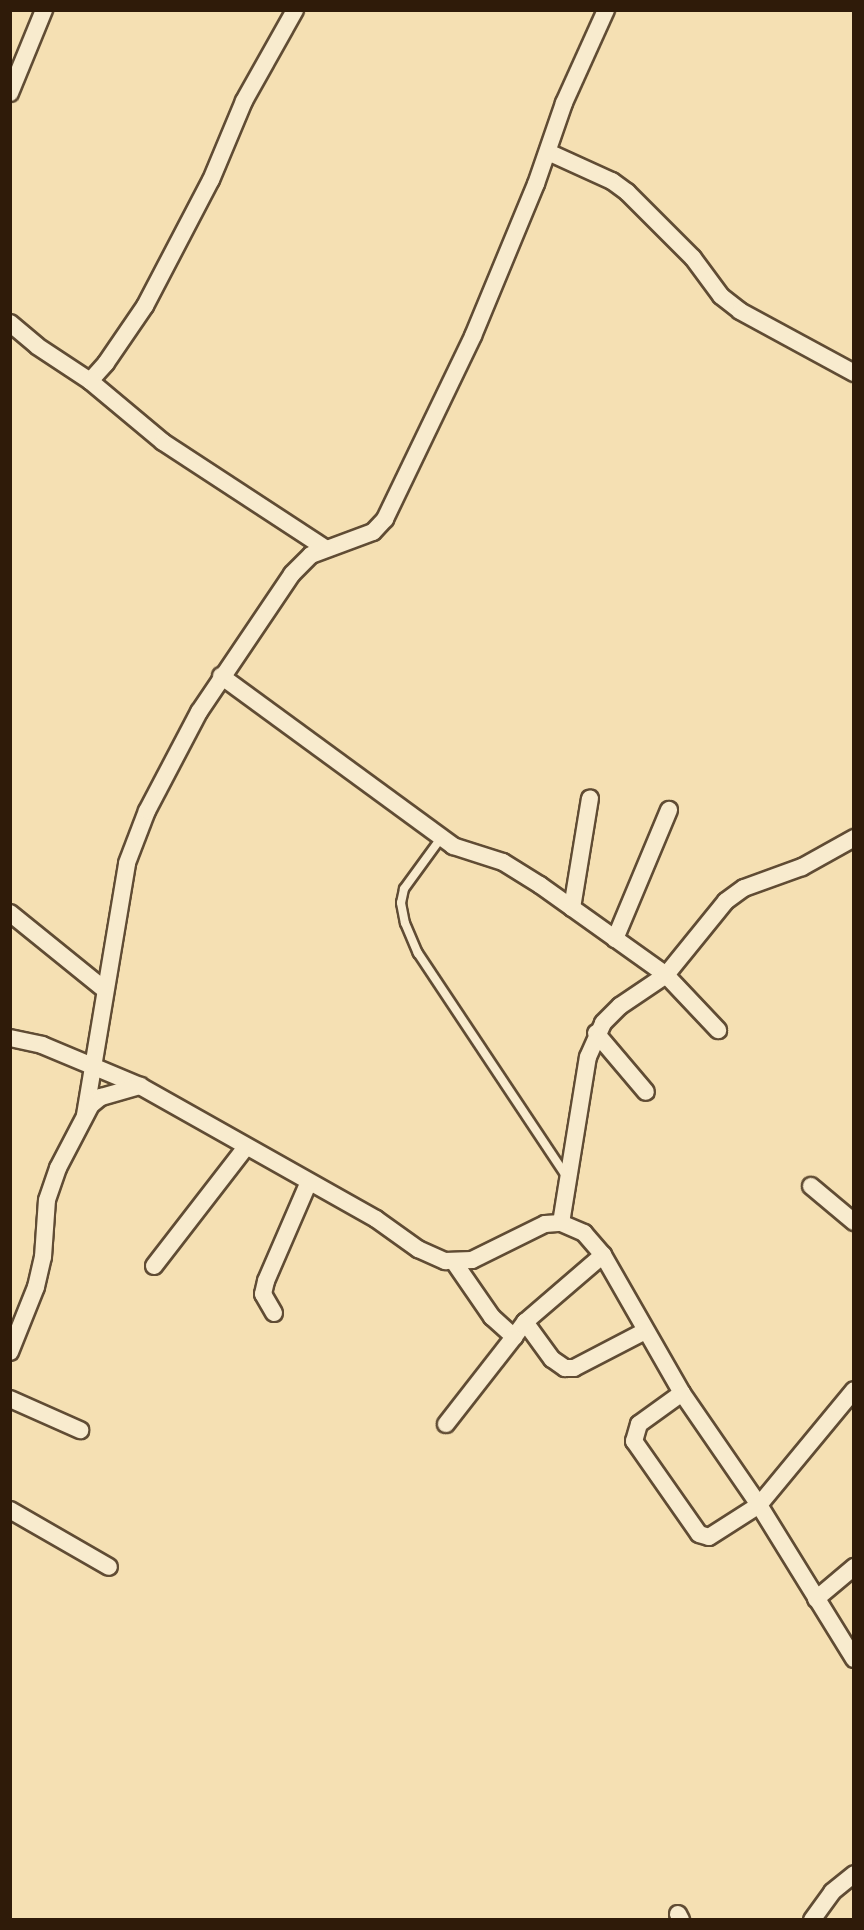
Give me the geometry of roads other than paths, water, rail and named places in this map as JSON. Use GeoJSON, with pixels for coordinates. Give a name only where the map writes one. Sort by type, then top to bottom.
{"type":"FeatureCollection","features":[{"type":"Feature","properties":{"kind":"street"},"geometry":{"type":"LineString","coordinates":[[10,93],[44,10]]}},
{"type":"Feature","properties":{"kind":"street"},"geometry":{"type":"LineString","coordinates":[[90,381],[145,306],[211,180],[244,102],[295,10]]}},
{"type":"Feature","properties":{"kind":"street"},"geometry":{"type":"LineString","coordinates":[[10,1352],[36,1287],[51,1187],[85,1115],[96,1067],[105,990],[134,839],[221,676],[292,574],[311,555],[373,532],[390,509],[473,336],[548,152],[564,103],[606,10]]}},
{"type":"Feature","properties":{"kind":"street"},"geometry":{"type":"LineString","coordinates":[[548,152],[612,181],[627,192],[693,258],[721,296],[740,311],[854,373]]}},
{"type":"Feature","properties":{"kind":"street"},"geometry":{"type":"LineString","coordinates":[[10,323],[37,346],[90,381],[163,442],[326,548]]}},
{"type":"Feature","properties":{"kind":"street"},"geometry":{"type":"LineString","coordinates":[[221,676],[441,838],[472,855],[503,862],[572,908],[666,975],[718,1030]]}},
{"type":"Feature","properties":{"kind":"street"},"geometry":{"type":"LineString","coordinates":[[572,908],[590,798]]}},
{"type":"Feature","properties":{"kind":"street"},"geometry":{"type":"LineString","coordinates":[[615,939],[669,810]]}},
{"type":"Feature","properties":{"kind":"street"},"geometry":{"type":"LineString","coordinates":[[561,1223],[596,1033],[620,1005],[666,975],[726,901],[744,888],[802,867],[854,838]]}},
{"type":"Feature","properties":{"kind":"street"},"geometry":{"type":"LineString","coordinates":[[10,913],[105,990]]}},
{"type":"Feature","properties":{"kind":"street"},"geometry":{"type":"LineString","coordinates":[[596,1033],[646,1092]]}},
{"type":"Feature","properties":{"kind":"street"},"geometry":{"type":"LineString","coordinates":[[10,1038],[42,1045],[140,1086],[308,1184],[376,1219],[418,1250],[454,1262],[472,1260],[545,1224],[561,1223],[584,1233],[603,1255],[682,1392],[759,1505],[854,1659]]}},
{"type":"Feature","properties":{"kind":"street"},"geometry":{"type":"LineString","coordinates":[[85,1115],[101,1097],[140,1086]]}},
{"type":"Feature","properties":{"kind":"street"},"geometry":{"type":"LineString","coordinates":[[154,1266],[246,1148]]}},
{"type":"Feature","properties":{"kind":"street"},"geometry":{"type":"LineString","coordinates":[[274,1313],[263,1294],[266,1281],[308,1184]]}},
{"type":"Feature","properties":{"kind":"street"},"geometry":{"type":"LineString","coordinates":[[811,1186],[854,1222]]}},
{"type":"Feature","properties":{"kind":"street"},"geometry":{"type":"LineString","coordinates":[[446,1424],[525,1322],[603,1255]]}},
{"type":"Feature","properties":{"kind":"street"},"geometry":{"type":"LineString","coordinates":[[454,1262],[492,1317],[514,1337]]}},
{"type":"Feature","properties":{"kind":"street"},"geometry":{"type":"LineString","coordinates":[[525,1322],[552,1359],[566,1368],[574,1368],[645,1331]]}},
{"type":"Feature","properties":{"kind":"street"},"geometry":{"type":"LineString","coordinates":[[682,1392],[639,1424],[634,1432],[639,1451],[704,1537],[716,1535],[759,1505],[854,1390]]}},
{"type":"Feature","properties":{"kind":"street"},"geometry":{"type":"LineString","coordinates":[[10,1399],[80,1430]]}},
{"type":"Feature","properties":{"kind":"street"},"geometry":{"type":"LineString","coordinates":[[10,1510],[109,1567]]}},
{"type":"Feature","properties":{"kind":"street"},"geometry":{"type":"LineString","coordinates":[[816,1599],[854,1567]]}},
{"type":"Feature","properties":{"kind":"street"},"geometry":{"type":"LineString","coordinates":[[812,1920],[832,1892],[854,1874]]}},
{"type":"Feature","properties":{"kind":"lane"},"geometry":{"type":"LineString","coordinates":[[441,838],[404,889],[401,903],[405,923],[418,953],[568,1179]]}}]}
